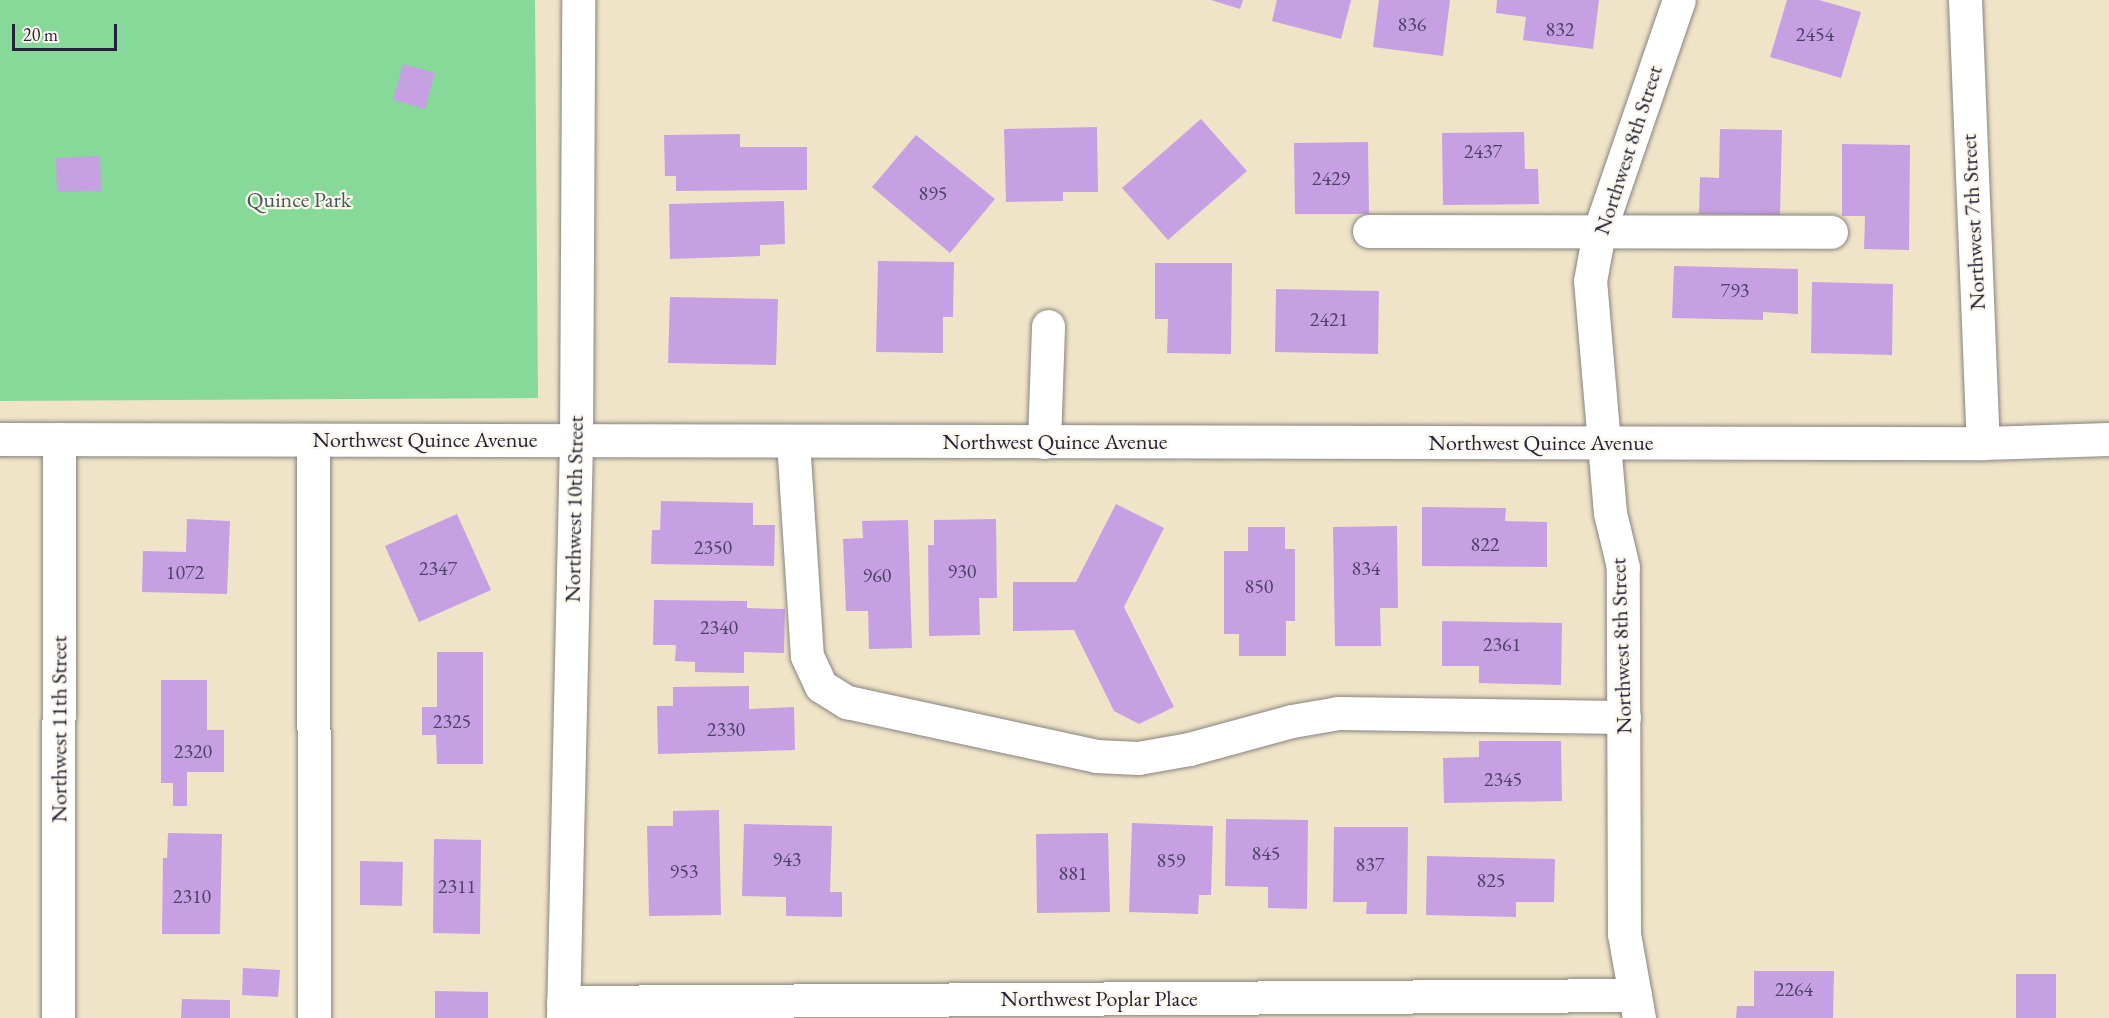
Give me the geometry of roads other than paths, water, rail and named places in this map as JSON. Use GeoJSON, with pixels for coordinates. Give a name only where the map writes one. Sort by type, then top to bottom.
{"type":"FeatureCollection","features":[{"type":"Feature","properties":{"kind":"street","name":"Northwest 10th Street"},"geometry":{"type":"LineString","coordinates":[[563,1010],[576,441],[578,0]]}},
{"type":"Feature","properties":{"kind":"street","name":"Northwest 8th Street"},"geometry":{"type":"LineString","coordinates":[[1637,1007],[1624,934],[1623,567],[1610,513],[1590,281],[1599,232],[1679,0]]}},
{"type":"Feature","properties":{"kind":"street","name":"Northwest 7th Street"},"geometry":{"type":"LineString","coordinates":[[1965,0],[1983,443]]}},
{"type":"Feature","properties":{"kind":"street"},"geometry":{"type":"LineString","coordinates":[[1369,231],[1831,232]]}},
{"type":"Feature","properties":{"kind":"street"},"geometry":{"type":"LineString","coordinates":[[1044,442],[1048,326]]}},
{"type":"Feature","properties":{"kind":"street","name":"Northwest Quince Avenue"},"geometry":{"type":"LineString","coordinates":[[0,439],[1983,443],[2109,439]]}},
{"type":"Feature","properties":{"kind":"street","name":"Northwest 11th Street"},"geometry":{"type":"LineString","coordinates":[[58,1018],[59,439]]}},
{"type":"Feature","properties":{"kind":"street"},"geometry":{"type":"LineString","coordinates":[[313,440],[314,1018]]}},
{"type":"Feature","properties":{"kind":"street"},"geometry":{"type":"LineString","coordinates":[[793,441],[807,656],[820,686],[847,702],[1096,756],[1138,758],[1190,749],[1292,721],[1338,713],[1624,717]]}},
{"type":"Feature","properties":{"kind":"street","name":"Northwest Poplar Place"},"geometry":{"type":"LineString","coordinates":[[563,1010],[1637,1007]]}},
{"type":"Feature","properties":{"kind":"park label","name":"Quince Park"},"geometry":{"type":"Point","coordinates":[299,200]}}]}
